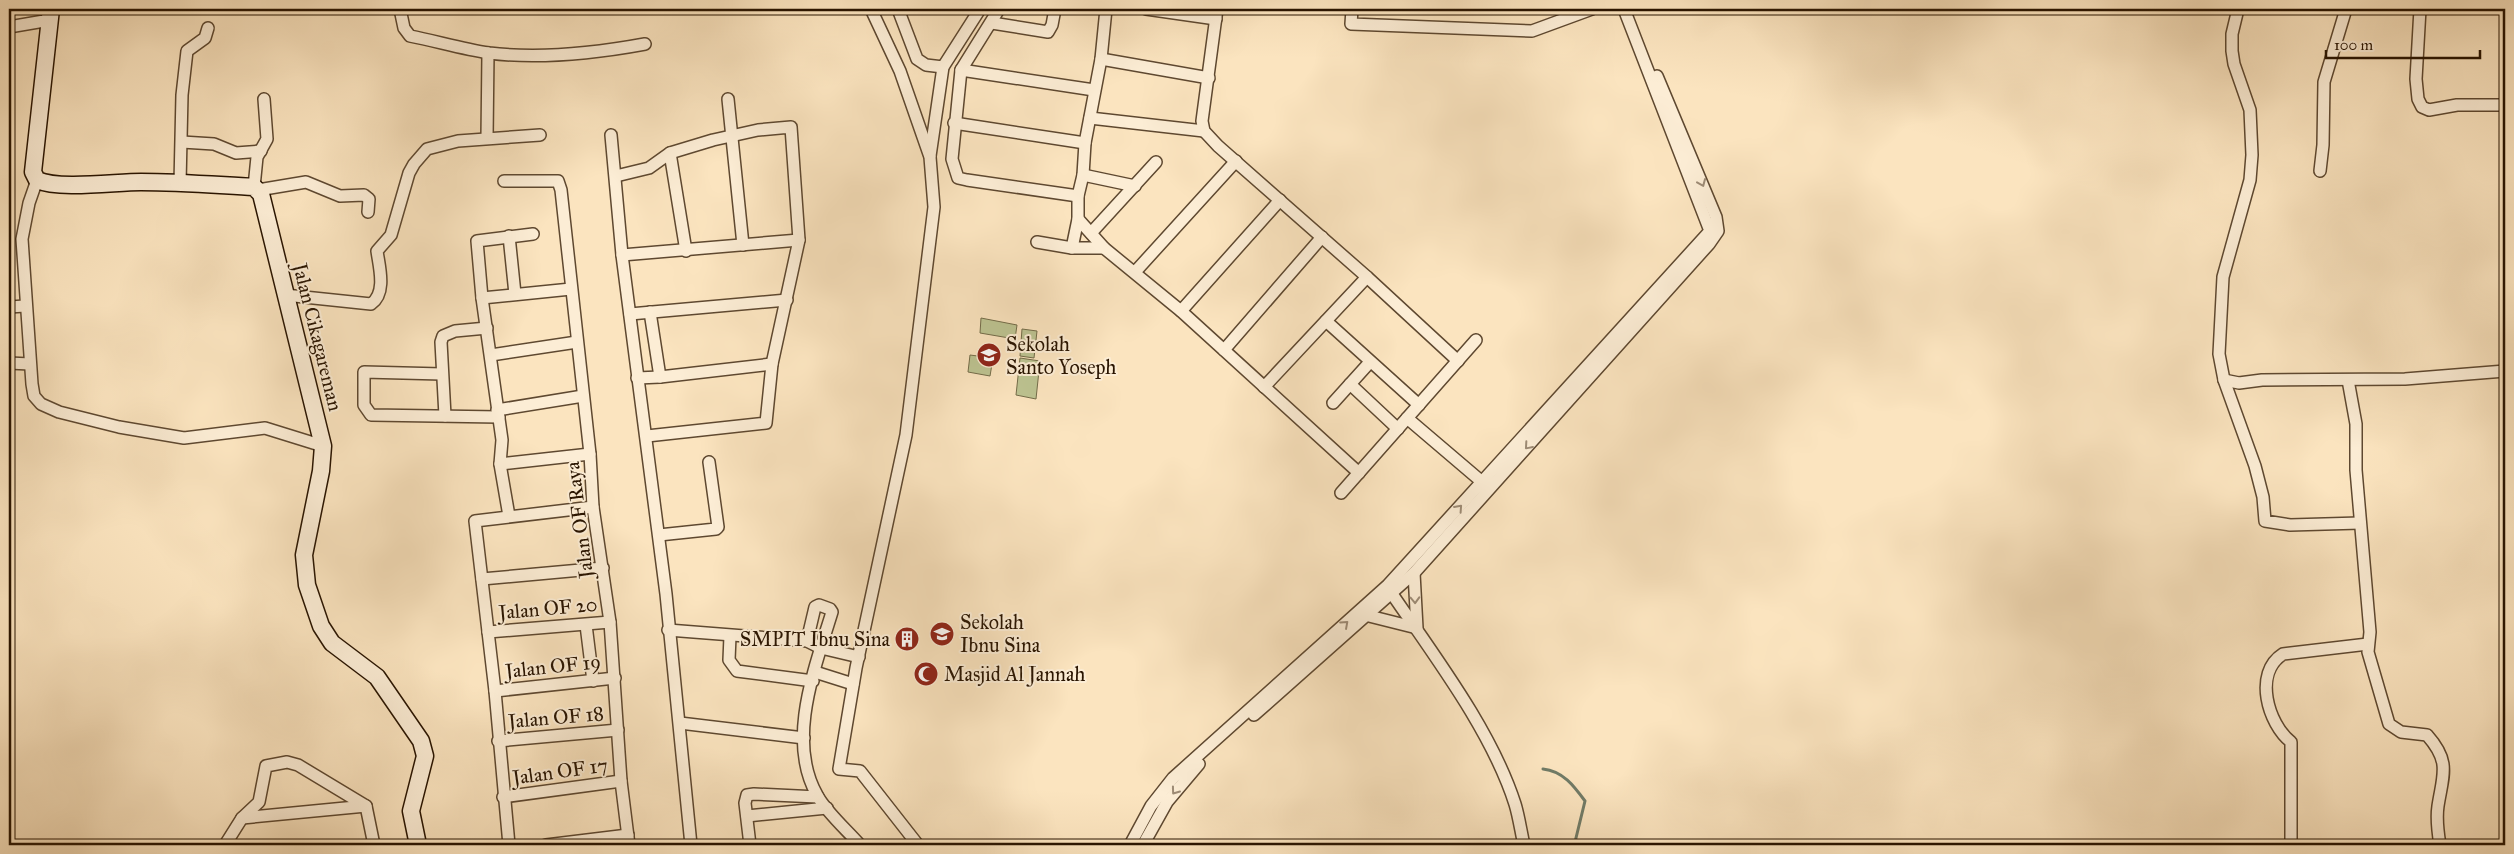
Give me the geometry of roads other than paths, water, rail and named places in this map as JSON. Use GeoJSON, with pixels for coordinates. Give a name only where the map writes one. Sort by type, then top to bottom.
{"type":"FeatureCollection","features":[{"type":"Feature","properties":{"kind":"street"},"geometry":{"type":"LineString","coordinates":[[400,9],[404,28],[410,36],[488,52],[525,55],[597,52],[645,44]]}},
{"type":"Feature","properties":{"kind":"street"},"geometry":{"type":"LineString","coordinates":[[872,9],[900,71],[930,158]]}},
{"type":"Feature","properties":{"kind":"street"},"geometry":{"type":"LineString","coordinates":[[898,9],[917,59],[926,65],[943,67]]}},
{"type":"Feature","properties":{"kind":"street"},"geometry":{"type":"LineString","coordinates":[[918,845],[860,771],[839,769],[858,658],[906,435],[934,207],[930,158],[943,67],[980,9]]}},
{"type":"Feature","properties":{"kind":"street"},"geometry":{"type":"LineString","coordinates":[[999,9],[961,70],[954,123],[952,159],[958,178],[1078,196]]}},
{"type":"Feature","properties":{"kind":"street"},"geometry":{"type":"LineString","coordinates":[[992,23],[1048,32],[1052,25],[1055,9]]}},
{"type":"Feature","properties":{"kind":"street"},"geometry":{"type":"LineString","coordinates":[[1072,248],[1078,219],[1078,196],[1083,175],[1085,143],[1100,59],[1106,9]]}},
{"type":"Feature","properties":{"kind":"street"},"geometry":{"type":"LineString","coordinates":[[1146,9],[1216,14],[1202,121],[1204,131],[1458,360]]}},
{"type":"Feature","properties":{"kind":"street"},"geometry":{"type":"LineString","coordinates":[[1352,9],[1351,24],[1532,31],[1592,9]]}},
{"type":"Feature","properties":{"kind":"street"},"geometry":{"type":"LineString","coordinates":[[1624,9],[1714,231]]}},
{"type":"Feature","properties":{"kind":"street"},"geometry":{"type":"LineString","coordinates":[[1143,845],[1167,802],[1192,771],[1369,616],[1389,591],[1486,486],[1714,231],[1716,217],[1630,9]]}},
{"type":"Feature","properties":{"kind":"street"},"geometry":{"type":"LineString","coordinates":[[2238,9],[2232,34],[2232,51],[2234,64],[2250,110],[2252,155],[2250,180],[2223,277],[2220,354],[2224,380],[2255,466],[2265,521],[2290,525],[2360,523]]}},
{"type":"Feature","properties":{"kind":"street"},"geometry":{"type":"LineString","coordinates":[[2320,171],[2324,82],[2346,9]]}},
{"type":"Feature","properties":{"kind":"street"},"geometry":{"type":"LineString","coordinates":[[2420,9],[2416,79],[2418,99],[2422,107],[2429,110],[2457,104],[2505,105]]}},
{"type":"Feature","properties":{"kind":"street"},"geometry":{"type":"LineString","coordinates":[[9,27],[51,14],[33,172],[37,180],[22,233],[25,306],[32,392],[36,399],[59,412],[119,427],[184,438],[265,428],[322,446]]}},
{"type":"Feature","properties":{"kind":"street"},"geometry":{"type":"LineString","coordinates":[[180,183],[182,95],[187,51],[205,38],[208,28]]}},
{"type":"Feature","properties":{"kind":"street"},"geometry":{"type":"LineString","coordinates":[[487,138],[488,52]]}},
{"type":"Feature","properties":{"kind":"street"},"geometry":{"type":"LineString","coordinates":[[1100,59],[1209,78]]}},
{"type":"Feature","properties":{"kind":"street"},"geometry":{"type":"LineString","coordinates":[[961,70],[1094,90]]}},
{"type":"Feature","properties":{"kind":"street"},"geometry":{"type":"LineString","coordinates":[[728,98],[743,245]]}},
{"type":"Feature","properties":{"kind":"street"},"geometry":{"type":"LineString","coordinates":[[256,188],[258,157],[266,139],[264,99]]}},
{"type":"Feature","properties":{"kind":"street"},"geometry":{"type":"LineString","coordinates":[[1090,118],[1204,131]]}},
{"type":"Feature","properties":{"kind":"street"},"geometry":{"type":"LineString","coordinates":[[954,123],[1085,143]]}},
{"type":"Feature","properties":{"kind":"street"},"geometry":{"type":"LineString","coordinates":[[616,176],[649,168],[670,153],[731,136],[791,126],[799,240],[772,364],[766,423],[647,436]]}},
{"type":"Feature","properties":{"kind":"street"},"geometry":{"type":"LineString","coordinates":[[285,295],[371,304],[376,301],[381,285],[377,250],[392,235],[406,182],[414,164],[427,150],[458,141],[540,135]]}},
{"type":"Feature","properties":{"kind":"street"},"geometry":{"type":"LineString","coordinates":[[611,135],[622,255],[659,535],[668,630],[680,723],[691,845]]}},
{"type":"Feature","properties":{"kind":"street"},"geometry":{"type":"LineString","coordinates":[[182,142],[214,144],[236,153],[261,151]]}},
{"type":"Feature","properties":{"kind":"street"},"geometry":{"type":"LineString","coordinates":[[670,153],[686,251]]}},
{"type":"Feature","properties":{"kind":"street"},"geometry":{"type":"LineString","coordinates":[[1135,272],[1236,161]]}},
{"type":"Feature","properties":{"kind":"street"},"geometry":{"type":"LineString","coordinates":[[1091,233],[1156,162]]}},
{"type":"Feature","properties":{"kind":"street"},"geometry":{"type":"LineString","coordinates":[[1083,175],[1135,186]]}},
{"type":"Feature","properties":{"kind":"street"},"geometry":{"type":"LineString","coordinates":[[37,180],[94,185],[180,183],[256,188],[306,182],[340,196],[364,195],[369,199],[368,212]]}},
{"type":"Feature","properties":{"kind":"street","name":"Jalan OF Raya"},"geometry":{"type":"LineString","coordinates":[[504,181],[558,181],[561,190],[590,454],[593,507],[603,568],[616,678],[621,781],[629,840]]}},
{"type":"Feature","properties":{"kind":"street","name":"Jalan Cikagareman"},"geometry":{"type":"LineString","coordinates":[[256,188],[266,214],[322,446],[320,471],[304,555],[307,585],[321,626],[332,643],[377,677],[421,741],[425,756],[411,811],[418,845]]}},
{"type":"Feature","properties":{"kind":"street"},"geometry":{"type":"LineString","coordinates":[[1181,311],[1280,200]]}},
{"type":"Feature","properties":{"kind":"street"},"geometry":{"type":"LineString","coordinates":[[1078,219],[1104,248],[1181,311],[1359,473]]}},
{"type":"Feature","properties":{"kind":"street"},"geometry":{"type":"LineString","coordinates":[[509,516],[500,464],[502,440],[482,298],[477,241],[533,234]]}},
{"type":"Feature","properties":{"kind":"street"},"geometry":{"type":"LineString","coordinates":[[508,236],[515,294]]}},
{"type":"Feature","properties":{"kind":"street"},"geometry":{"type":"LineString","coordinates":[[1224,350],[1322,237]]}},
{"type":"Feature","properties":{"kind":"street"},"geometry":{"type":"LineString","coordinates":[[622,255],[799,240]]}},
{"type":"Feature","properties":{"kind":"street"},"geometry":{"type":"LineString","coordinates":[[1036,242],[1072,248],[1104,248]]}},
{"type":"Feature","properties":{"kind":"street"},"geometry":{"type":"LineString","coordinates":[[1264,387],[1367,277]]}},
{"type":"Feature","properties":{"kind":"street"},"geometry":{"type":"LineString","coordinates":[[482,298],[571,289]]}},
{"type":"Feature","properties":{"kind":"street"},"geometry":{"type":"LineString","coordinates":[[630,314],[787,300]]}},
{"type":"Feature","properties":{"kind":"street"},"geometry":{"type":"LineString","coordinates":[[9,307],[25,306]]}},
{"type":"Feature","properties":{"kind":"street"},"geometry":{"type":"LineString","coordinates":[[650,312],[660,377]]}},
{"type":"Feature","properties":{"kind":"street"},"geometry":{"type":"LineString","coordinates":[[1326,320],[1419,405]]}},
{"type":"Feature","properties":{"kind":"street"},"geometry":{"type":"LineString","coordinates":[[445,416],[441,342],[443,336],[455,331],[487,328]]}},
{"type":"Feature","properties":{"kind":"street"},"geometry":{"type":"LineString","coordinates":[[1341,493],[1476,340]]}},
{"type":"Feature","properties":{"kind":"street"},"geometry":{"type":"LineString","coordinates":[[490,355],[577,342]]}},
{"type":"Feature","properties":{"kind":"street"},"geometry":{"type":"LineString","coordinates":[[1333,403],[1370,362]]}},
{"type":"Feature","properties":{"kind":"street"},"geometry":{"type":"LineString","coordinates":[[9,363],[30,364]]}},
{"type":"Feature","properties":{"kind":"street"},"geometry":{"type":"LineString","coordinates":[[637,378],[772,364]]}},
{"type":"Feature","properties":{"kind":"street"},"geometry":{"type":"LineString","coordinates":[[2224,380],[2239,383],[2262,380],[2405,379],[2505,371]]}},
{"type":"Feature","properties":{"kind":"street"},"geometry":{"type":"LineString","coordinates":[[442,374],[364,372],[364,405],[371,415],[445,416],[498,414],[583,396]]}},
{"type":"Feature","properties":{"kind":"street"},"geometry":{"type":"LineString","coordinates":[[2348,380],[2356,424],[2356,470],[2370,632],[2368,644],[2390,724],[2401,732],[2427,735],[2439,748],[2444,761],[2444,779],[2438,809],[2440,845]]}},
{"type":"Feature","properties":{"kind":"street"},"geometry":{"type":"LineString","coordinates":[[1350,384],[1398,429]]}},
{"type":"Feature","properties":{"kind":"street"},"geometry":{"type":"LineString","coordinates":[[1407,418],[1486,486]]}},
{"type":"Feature","properties":{"kind":"street"},"geometry":{"type":"LineString","coordinates":[[500,464],[590,454]]}},
{"type":"Feature","properties":{"kind":"street"},"geometry":{"type":"LineString","coordinates":[[659,535],[716,529],[718,527],[709,462]]}},
{"type":"Feature","properties":{"kind":"street"},"geometry":{"type":"LineString","coordinates":[[1130,845],[1151,806],[1173,778],[1389,591],[1414,573],[1486,486]]}},
{"type":"Feature","properties":{"kind":"street"},"geometry":{"type":"LineString","coordinates":[[508,845],[495,691],[475,520],[593,507]]}},
{"type":"Feature","properties":{"kind":"street"},"geometry":{"type":"LineString","coordinates":[[482,579],[603,568]]}},
{"type":"Feature","properties":{"kind":"street"},"geometry":{"type":"LineString","coordinates":[[1414,573],[1416,628]]}},
{"type":"Feature","properties":{"kind":"street"},"geometry":{"type":"LineString","coordinates":[[1389,591],[1416,628],[1494,753],[1515,804],[1524,845]]}},
{"type":"Feature","properties":{"kind":"street"},"geometry":{"type":"LineString","coordinates":[[807,641],[815,607],[819,605],[830,609],[832,612],[804,711],[804,738],[808,767],[818,797],[860,845]]}},
{"type":"Feature","properties":{"kind":"street"},"geometry":{"type":"LineString","coordinates":[[1369,616],[1416,628]]}},
{"type":"Feature","properties":{"kind":"street","name":"Jalan OF 20"},"geometry":{"type":"LineString","coordinates":[[488,632],[610,622]]}},
{"type":"Feature","properties":{"kind":"street"},"geometry":{"type":"LineString","coordinates":[[586,624],[594,680]]}},
{"type":"Feature","properties":{"kind":"street"},"geometry":{"type":"LineString","coordinates":[[668,630],[807,641],[821,648],[858,658]]}},
{"type":"Feature","properties":{"kind":"street"},"geometry":{"type":"LineString","coordinates":[[730,636],[729,660],[737,671],[814,676],[853,684]]}},
{"type":"Feature","properties":{"kind":"street"},"geometry":{"type":"LineString","coordinates":[[2291,845],[2291,742],[2274,724],[2269,707],[2267,689],[2270,668],[2276,658],[2283,654],[2368,644]]}},
{"type":"Feature","properties":{"kind":"street","name":"Jalan OF 19"},"geometry":{"type":"LineString","coordinates":[[495,691],[616,678]]}},
{"type":"Feature","properties":{"kind":"street"},"geometry":{"type":"LineString","coordinates":[[680,723],[804,738]]}},
{"type":"Feature","properties":{"kind":"street","name":"Jalan OF 18"},"geometry":{"type":"LineString","coordinates":[[498,741],[618,730]]}},
{"type":"Feature","properties":{"kind":"street"},"geometry":{"type":"LineString","coordinates":[[229,843],[242,818],[258,802],[266,766],[278,762],[298,765],[366,806],[374,845]]}},
{"type":"Feature","properties":{"kind":"street","name":"Jalan OF 17"},"geometry":{"type":"LineString","coordinates":[[503,797],[621,781]]}},
{"type":"Feature","properties":{"kind":"street"},"geometry":{"type":"LineString","coordinates":[[750,845],[744,803],[749,794],[818,797]]}},
{"type":"Feature","properties":{"kind":"street"},"geometry":{"type":"LineString","coordinates":[[242,818],[366,806]]}},
{"type":"Feature","properties":{"kind":"street"},"geometry":{"type":"LineString","coordinates":[[747,816],[828,808]]}},
{"type":"Feature","properties":{"kind":"street"},"geometry":{"type":"LineString","coordinates":[[546,845],[629,840]]}},
{"type":"Feature","properties":{"kind":"waterway"},"geometry":{"type":"LineString","coordinates":[[1543,769],[1562,776],[1585,801],[1575,842],[1581,845]]}},
{"type":"Feature","properties":{"kind":"place","name":"Sekolah Santo Yoseph"},"geometry":{"type":"Point","coordinates":[989,355]}},
{"type":"Feature","properties":{"kind":"place","name":"Sekolah Ibnu Sina"},"geometry":{"type":"Point","coordinates":[942,634]}},
{"type":"Feature","properties":{"kind":"place","name":"SMPIT Ibnu Sina"},"geometry":{"type":"Point","coordinates":[907,639]}},
{"type":"Feature","properties":{"kind":"place","name":"Masjid Al Jannah"},"geometry":{"type":"Point","coordinates":[926,674]}}]}
